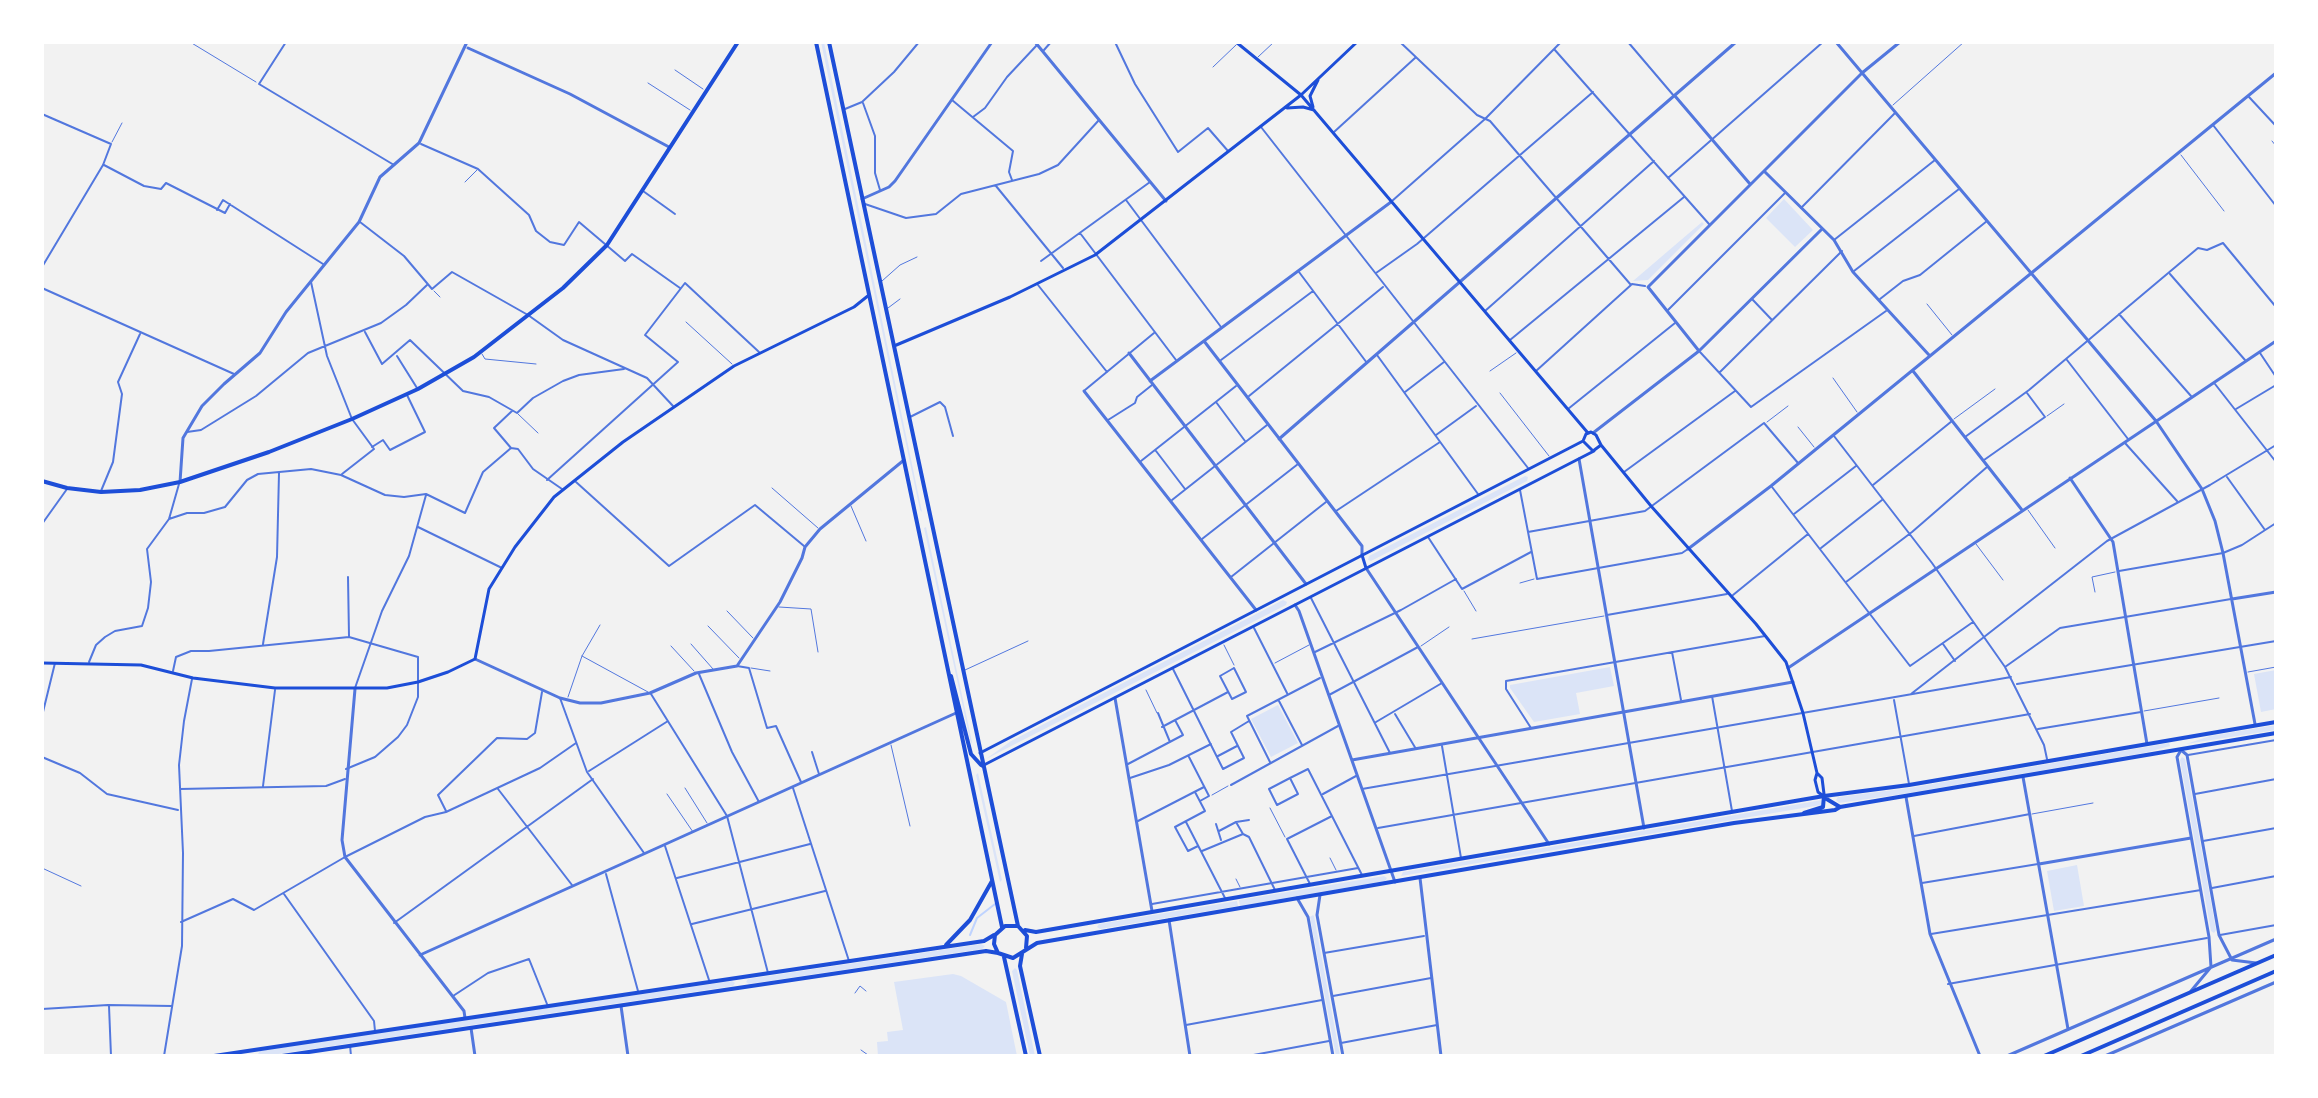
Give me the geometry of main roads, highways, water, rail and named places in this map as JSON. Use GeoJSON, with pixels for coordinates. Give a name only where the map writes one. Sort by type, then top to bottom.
{"type":"FeatureCollection","features":[{"type":"Feature","properties":{"kind":"main road"},"geometry":{"type":"LineString","coordinates":[[42,481],[101,492],[140,490],[180,482],[269,452],[352,419],[444,375],[528,315],[588,266],[607,245],[738,42]]}},
{"type":"Feature","properties":{"kind":"main road"},"geometry":{"type":"LineString","coordinates":[[814,42],[1002,927]]}},
{"type":"Feature","properties":{"kind":"main road"},"geometry":{"type":"LineString","coordinates":[[829,42],[1008,887],[1020,928],[1027,939],[1021,968],[1040,1056]]}},
{"type":"Feature","properties":{"kind":"main road"},"geometry":{"type":"LineString","coordinates":[[894,346],[1095,255],[1301,95],[1357,42]]}},
{"type":"Feature","properties":{"kind":"main road"},"geometry":{"type":"LineString","coordinates":[[1237,43],[1301,95],[1567,410],[1600,439],[1601,445],[1651,506],[1766,635],[1788,668],[1803,713],[1817,773],[1822,778],[1825,791],[1823,807],[1804,813]]}},
{"type":"Feature","properties":{"kind":"main road"},"geometry":{"type":"LineString","coordinates":[[1314,110],[1310,96],[1319,77]]}},
{"type":"Feature","properties":{"kind":"main road"},"geometry":{"type":"LineString","coordinates":[[1282,110],[1303,107],[1314,110]]}},
{"type":"Feature","properties":{"kind":"main road"},"geometry":{"type":"LineString","coordinates":[[42,663],[141,665],[193,678],[275,688],[387,688],[448,672],[475,659],[489,589],[515,547],[563,489],[673,406],[734,366],[854,307],[869,295]]}},
{"type":"Feature","properties":{"kind":"main road"},"geometry":{"type":"LineString","coordinates":[[970,773],[980,753],[1551,458],[1583,441],[1590,433]]}},
{"type":"Feature","properties":{"kind":"main road"},"geometry":{"type":"LineString","coordinates":[[1583,441],[1594,451]]}},
{"type":"Feature","properties":{"kind":"main road"},"geometry":{"type":"LineString","coordinates":[[982,766],[1601,445]]}},
{"type":"Feature","properties":{"kind":"main road"},"geometry":{"type":"LineString","coordinates":[[1529,469],[1535,481]]}},
{"type":"Feature","properties":{"kind":"main road"},"geometry":{"type":"LineString","coordinates":[[917,520],[930,518]]}},
{"type":"Feature","properties":{"kind":"main road"},"geometry":{"type":"LineString","coordinates":[[1362,555],[1366,568]]}},
{"type":"Feature","properties":{"kind":"main road"},"geometry":{"type":"LineString","coordinates":[[1288,593],[1295,605]]}},
{"type":"Feature","properties":{"kind":"main road"},"geometry":{"type":"LineString","coordinates":[[949,673],[954,681],[971,754],[982,766]]}},
{"type":"Feature","properties":{"kind":"main road"},"geometry":{"type":"LineString","coordinates":[[1002,927],[1036,932],[1392,869],[2276,722]]}},
{"type":"Feature","properties":{"kind":"main road"},"geometry":{"type":"LineString","coordinates":[[1026,948],[1037,943],[1169,920],[2276,733]]}},
{"type":"Feature","properties":{"kind":"main road"},"geometry":{"type":"LineString","coordinates":[[2179,739],[2181,750]]}},
{"type":"Feature","properties":{"kind":"main road"},"geometry":{"type":"LineString","coordinates":[[971,754],[978,744]]}},
{"type":"Feature","properties":{"kind":"main road"},"geometry":{"type":"LineString","coordinates":[[1824,796],[1840,807]]}},
{"type":"Feature","properties":{"kind":"main road"},"geometry":{"type":"LineString","coordinates":[[1596,836],[1598,847]]}},
{"type":"Feature","properties":{"kind":"main road"},"geometry":{"type":"LineString","coordinates":[[944,947],[970,920],[993,879]]}},
{"type":"Feature","properties":{"kind":"main road"},"geometry":{"type":"LineString","coordinates":[[995,890],[1008,887]]}},
{"type":"Feature","properties":{"kind":"main road"},"geometry":{"type":"LineString","coordinates":[[1098,921],[1094,928],[1100,932]]}},
{"type":"Feature","properties":{"kind":"main road"},"geometry":{"type":"LineString","coordinates":[[214,1056],[253,1053],[375,1031],[984,941],[1002,927]]}},
{"type":"Feature","properties":{"kind":"main road"},"geometry":{"type":"LineString","coordinates":[[995,935],[994,944],[998,953]]}},
{"type":"Feature","properties":{"kind":"main road"},"geometry":{"type":"LineString","coordinates":[[282,1056],[986,951],[1013,958],[1022,954]]}},
{"type":"Feature","properties":{"kind":"main road"},"geometry":{"type":"LineString","coordinates":[[2044,1056],[2276,955]]}},
{"type":"Feature","properties":{"kind":"main road"},"geometry":{"type":"LineString","coordinates":[[1004,957],[1026,1056]]}},
{"type":"Feature","properties":{"kind":"main road"},"geometry":{"type":"LineString","coordinates":[[1008,972],[1021,968]]}},
{"type":"Feature","properties":{"kind":"main road"},"geometry":{"type":"LineString","coordinates":[[2081,1056],[2276,971]]}},
{"type":"Feature","properties":{"kind":"main road"},"geometry":{"type":"LineString","coordinates":[[740,977],[741,988]]}},
{"type":"Feature","properties":{"kind":"main road"},"geometry":{"type":"LineString","coordinates":[[2200,1004],[2204,1013]]}},
{"type":"Feature","properties":{"kind":"waterway"},"geometry":{"type":"LineString","coordinates":[[970,935],[977,918],[995,904]]}}]}
